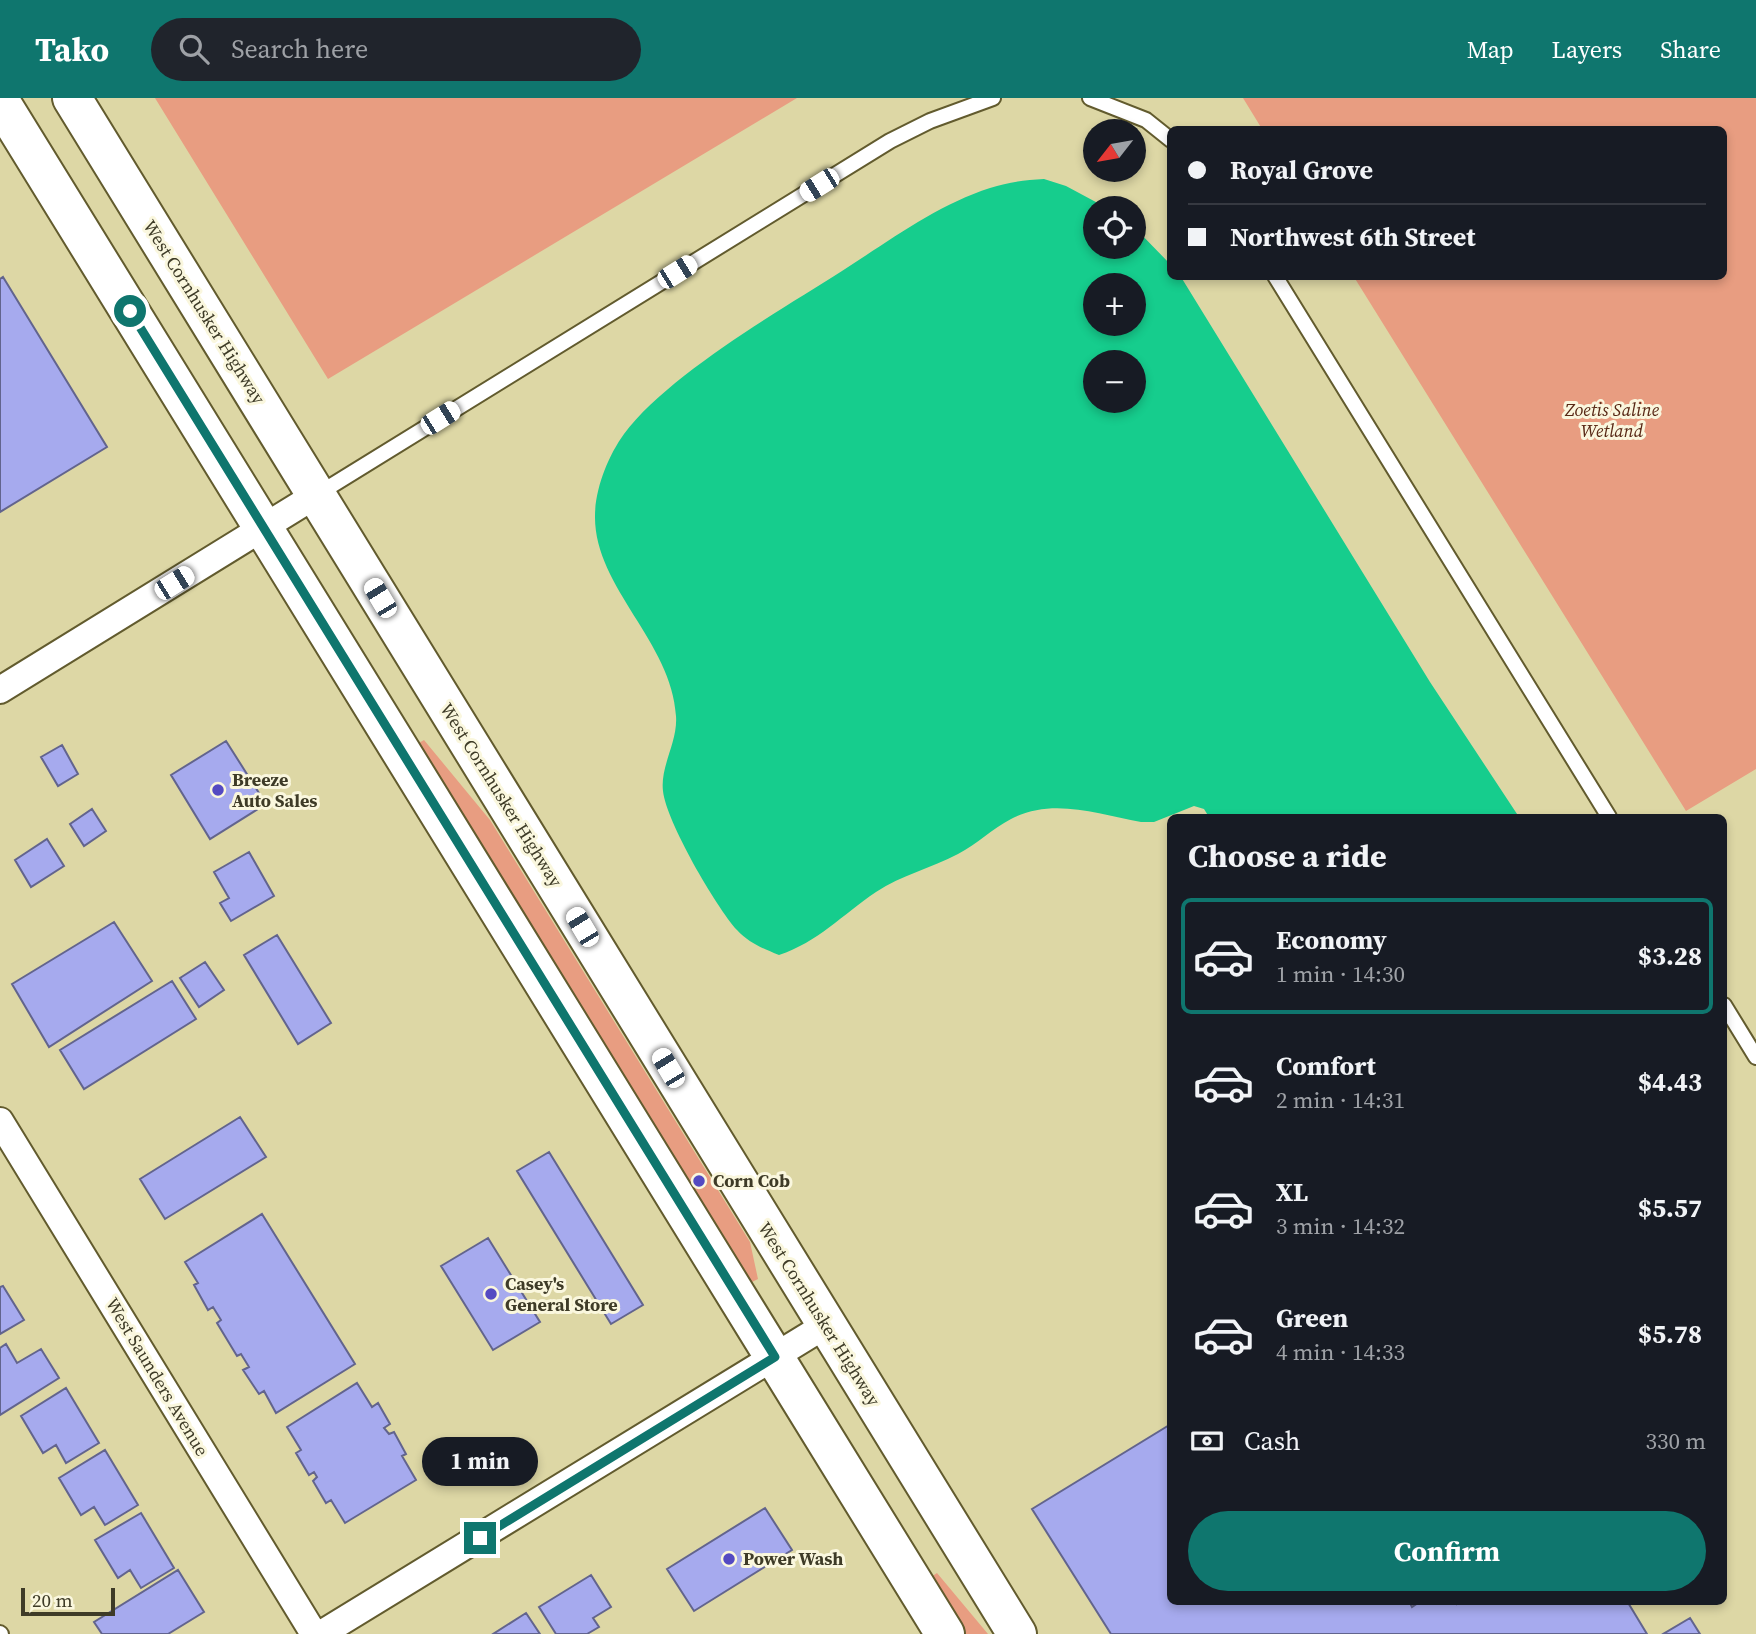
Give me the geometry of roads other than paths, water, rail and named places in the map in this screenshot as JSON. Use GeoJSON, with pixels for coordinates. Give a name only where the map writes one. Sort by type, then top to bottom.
{"type":"FeatureCollection","features":[{"type":"Feature","properties":{"kind":"main road","name":"West Cornhusker Highway"},"geometry":{"type":"LineString","coordinates":[[72,98],[1017,1634]]}},
{"type":"Feature","properties":{"kind":"main road"},"geometry":{"type":"LineString","coordinates":[[0,101],[945,1634]]}},
{"type":"Feature","properties":{"kind":"street"},"geometry":{"type":"LineString","coordinates":[[0,690],[316,495]]}},
{"type":"Feature","properties":{"kind":"street","name":"West Saunders Avenue"},"geometry":{"type":"LineString","coordinates":[[0,1121],[314,1634]]}},
{"type":"Feature","properties":{"kind":"street"},"geometry":{"type":"LineString","coordinates":[[321,1634],[826,1325]]}},
{"type":"Feature","properties":{"kind":"lane"},"geometry":{"type":"LineString","coordinates":[[316,495],[890,141],[930,121],[993,98]]}},
{"type":"Feature","properties":{"kind":"lane"},"geometry":{"type":"LineString","coordinates":[[1090,98],[1146,120],[1167,138]]}},
{"type":"Feature","properties":{"kind":"lane"},"geometry":{"type":"LineString","coordinates":[[1277,280],[1607,814]]}},
{"type":"Feature","properties":{"kind":"lane"},"geometry":{"type":"LineString","coordinates":[[1727,1010],[1756,1058]]}},
{"type":"Feature","properties":{"kind":"place","name":"Breeze Auto Sales"},"geometry":{"type":"Point","coordinates":[218,790]}},
{"type":"Feature","properties":{"kind":"place","name":"Corn Cob"},"geometry":{"type":"Point","coordinates":[699,1181]}},
{"type":"Feature","properties":{"kind":"place","name":"Casey's General Store"},"geometry":{"type":"Point","coordinates":[491,1294]}},
{"type":"Feature","properties":{"kind":"place","name":"Power Wash"},"geometry":{"type":"Point","coordinates":[729,1559]}},
{"type":"Feature","properties":{"kind":"park label","name":"Zoetis Saline Wetland"},"geometry":{"type":"Point","coordinates":[1612,420]}}]}
